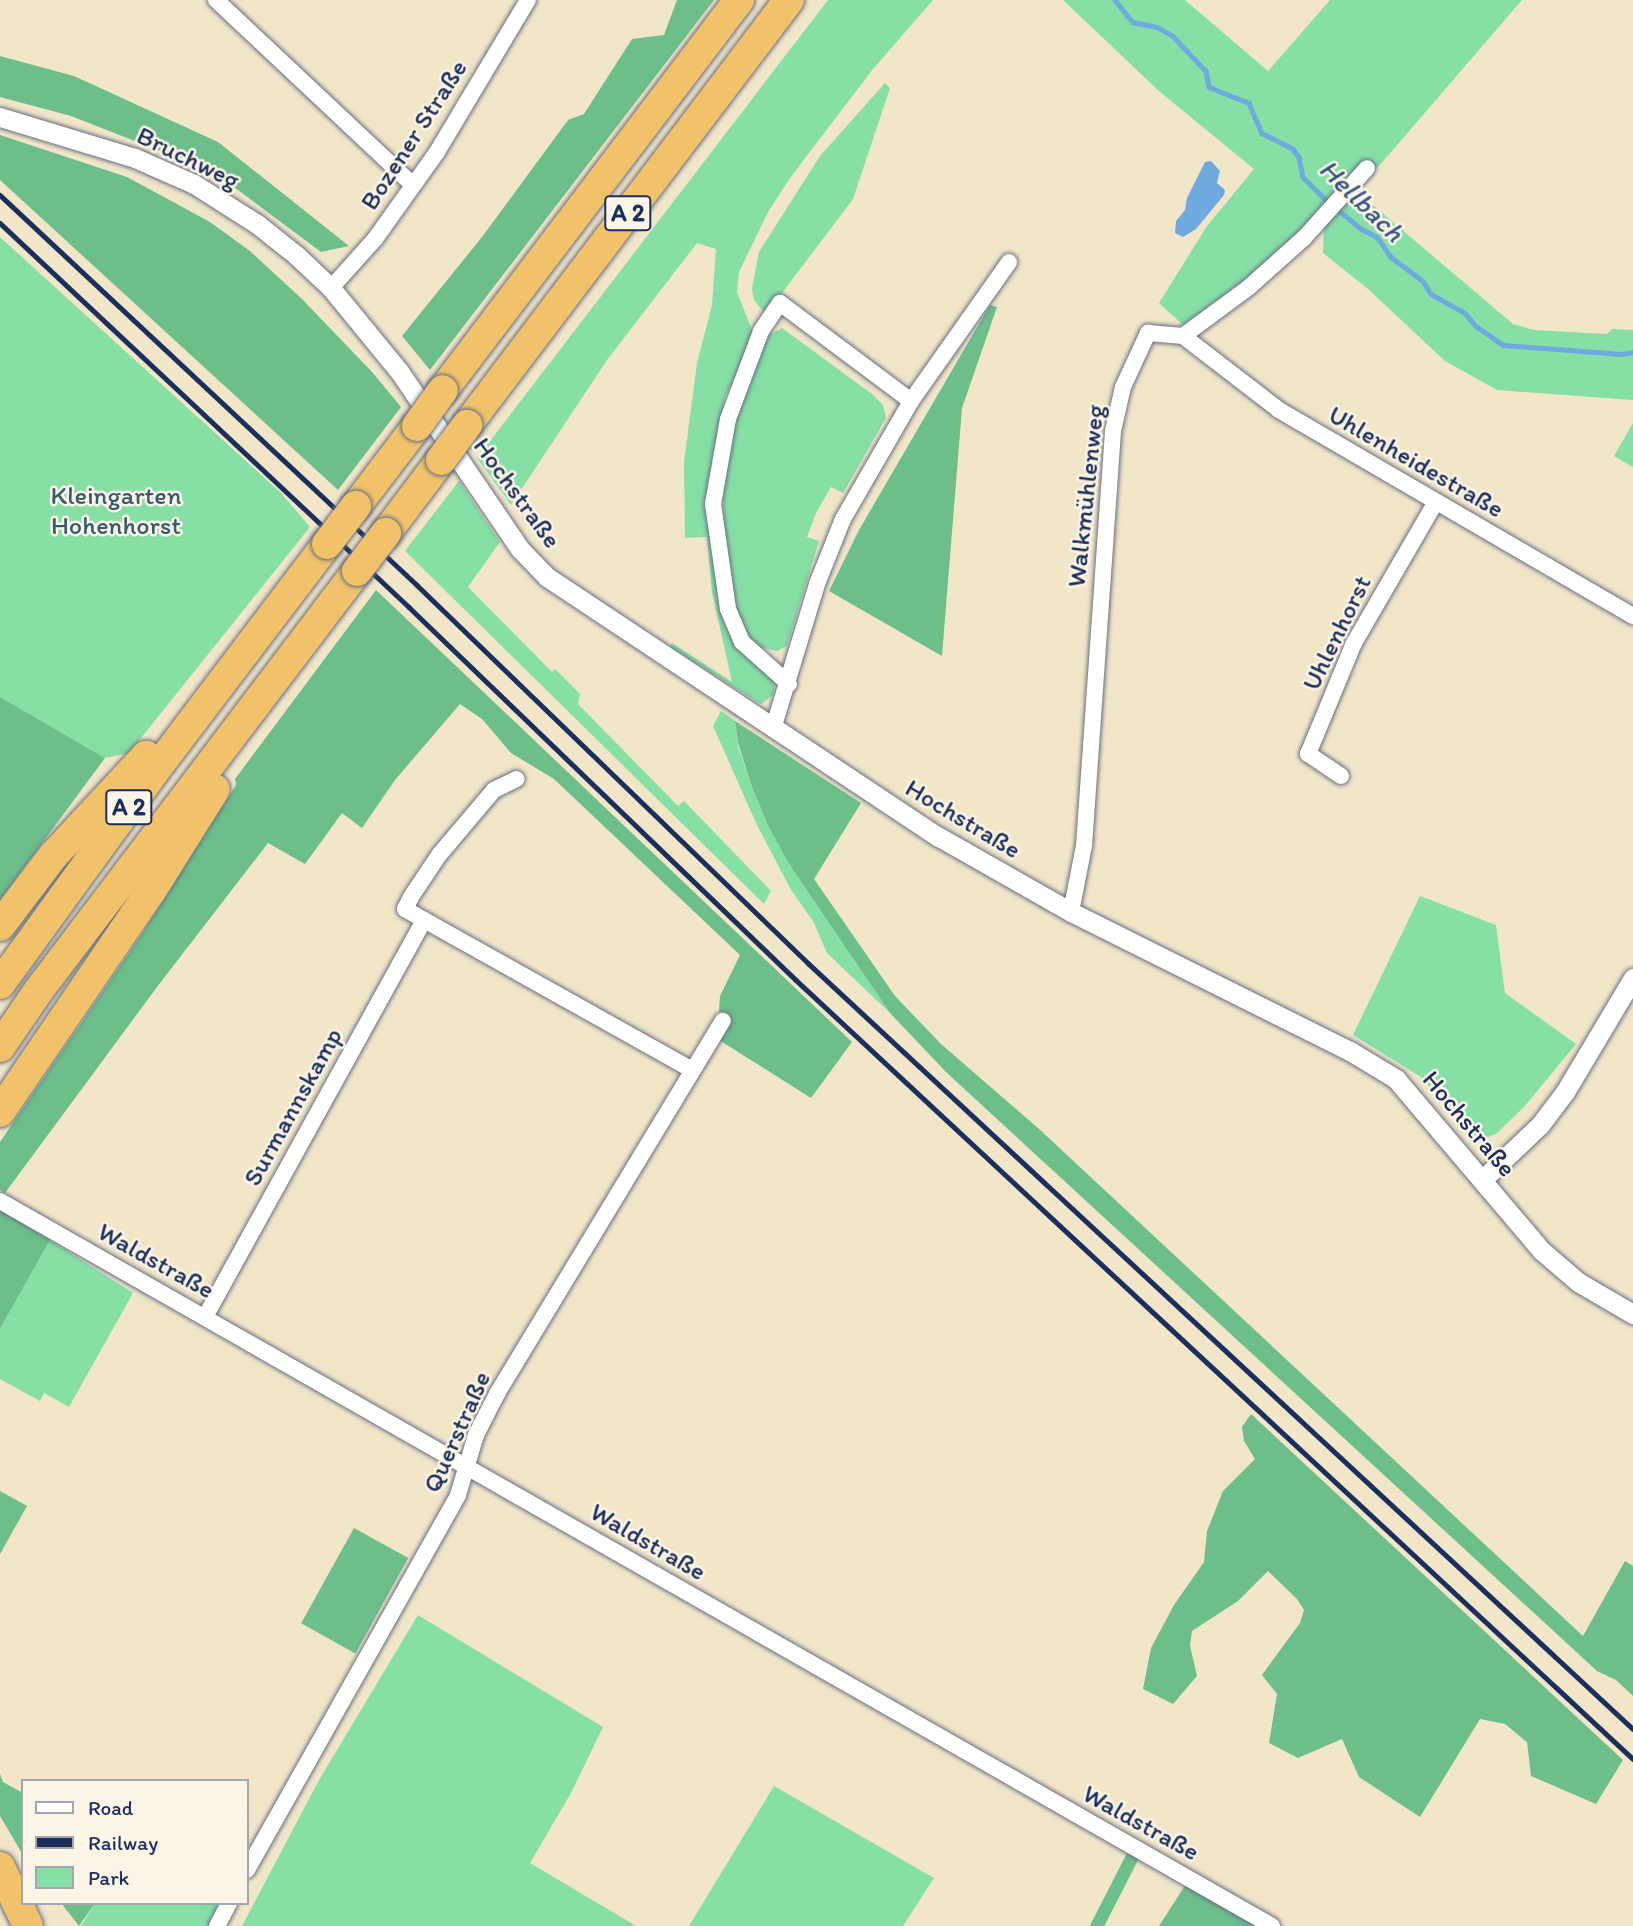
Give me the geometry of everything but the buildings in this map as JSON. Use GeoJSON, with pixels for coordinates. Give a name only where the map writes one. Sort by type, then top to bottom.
{"type":"FeatureCollection","features":[{"type":"Feature","properties":{"kind":"highway","name":"A 2"},"geometry":{"type":"LineString","coordinates":[[0,984],[327,544],[739,0]]}},
{"type":"Feature","properties":{"kind":"highway","name":"A 2"},"geometry":{"type":"LineString","coordinates":[[0,1047],[39,989],[789,0]]}},
{"type":"Feature","properties":{"kind":"highway"},"geometry":{"type":"LineString","coordinates":[[0,926],[53,856],[148,753],[236,643],[261,632]]}},
{"type":"Feature","properties":{"kind":"highway"},"geometry":{"type":"LineString","coordinates":[[0,1112],[129,924],[198,814],[284,694],[296,653]]}},
{"type":"Feature","properties":{"kind":"highway"},"geometry":{"type":"LineString","coordinates":[[0,1867],[28,1926]]}},
{"type":"Feature","properties":{"kind":"street"},"geometry":{"type":"LineString","coordinates":[[216,0],[413,185]]}},
{"type":"Feature","properties":{"kind":"street","name":"Bozener Straße"},"geometry":{"type":"LineString","coordinates":[[331,288],[375,239],[437,152],[528,0]]}},
{"type":"Feature","properties":{"kind":"street","name":"Bruchweg"},"geometry":{"type":"LineString","coordinates":[[0,117],[135,158],[194,184],[257,224],[331,288]]}},
{"type":"Feature","properties":{"kind":"street"},"geometry":{"type":"LineString","coordinates":[[1183,336],[1248,288],[1321,220],[1367,167]]}},
{"type":"Feature","properties":{"kind":"street"},"geometry":{"type":"LineString","coordinates":[[773,729],[789,684],[817,584],[843,519],[911,401],[1009,262]]}},
{"type":"Feature","properties":{"kind":"street","name":"Hochstraße"},"geometry":{"type":"LineString","coordinates":[[331,288],[399,371],[520,549],[547,577],[939,837],[1071,912],[1379,1068],[1412,1094],[1542,1251],[1578,1282],[1633,1314]]}},
{"type":"Feature","properties":{"kind":"street"},"geometry":{"type":"LineString","coordinates":[[789,684],[742,642],[727,609],[713,504],[728,419],[761,331],[780,303],[911,401]]}},
{"type":"Feature","properties":{"kind":"street","name":"Walkmühlenweg"},"geometry":{"type":"LineString","coordinates":[[1071,912],[1084,846],[1113,431],[1123,387],[1148,333],[1183,336]]}},
{"type":"Feature","properties":{"kind":"street","name":"Uhlenheidestraße"},"geometry":{"type":"LineString","coordinates":[[1183,336],[1279,410],[1633,616]]}},
{"type":"Feature","properties":{"kind":"street","name":"Uhlenhorst"},"geometry":{"type":"LineString","coordinates":[[1341,776],[1308,754],[1354,643],[1435,503]]}},
{"type":"Feature","properties":{"kind":"street"},"geometry":{"type":"LineString","coordinates":[[517,779],[494,790],[439,855],[405,909],[692,1070]]}},
{"type":"Feature","properties":{"kind":"street","name":"Surmannskamp"},"geometry":{"type":"LineString","coordinates":[[205,1317],[424,920]]}},
{"type":"Feature","properties":{"kind":"street"},"geometry":{"type":"LineString","coordinates":[[1482,1180],[1540,1125],[1565,1092],[1633,978]]}},
{"type":"Feature","properties":{"kind":"street","name":"Querstraße"},"geometry":{"type":"LineString","coordinates":[[248,1868],[458,1495],[469,1467],[476,1435],[498,1392],[723,1021]]}},
{"type":"Feature","properties":{"kind":"street","name":"Waldstraße"},"geometry":{"type":"LineString","coordinates":[[0,1201],[1272,1926]]}},
{"type":"Feature","properties":{"kind":"street"},"geometry":{"type":"LineString","coordinates":[[217,1926],[228,1905]]}},
{"type":"Feature","properties":{"kind":"green space"},"geometry":{"type":"Polygon","coordinates":[[[677,0],[714,0],[430,370],[402,336],[482,237],[568,120],[584,114],[632,39],[664,35],[677,0]]]}},
{"type":"Feature","properties":{"kind":"green space"},"geometry":{"type":"Polygon","coordinates":[[[828,0],[933,0],[873,69],[790,178],[768,212],[739,272],[737,292],[754,335],[725,397],[710,483],[720,605],[725,626],[739,649],[775,682],[773,695],[761,704],[670,647],[672,643],[732,682],[712,592],[707,537],[685,538],[684,462],[697,363],[712,305],[716,249],[697,243],[607,360],[511,505],[477,458],[828,0]]]}},
{"type":"Feature","properties":{"kind":"green space"},"geometry":{"type":"Polygon","coordinates":[[[1063,0],[1185,0],[1268,71],[1330,0],[1522,0],[1379,166],[1375,169],[1366,161],[1312,223],[1244,281],[1183,325],[1159,303],[1207,226],[1254,169],[1160,92],[1063,0]]]}},
{"type":"Feature","properties":{"kind":"green space"},"geometry":{"type":"Polygon","coordinates":[[[0,56],[74,76],[218,142],[349,246],[321,252],[230,184],[188,162],[71,116],[0,97],[0,56]]]}},
{"type":"Feature","properties":{"kind":"green space"},"geometry":{"type":"Polygon","coordinates":[[[885,83],[890,88],[853,199],[767,313],[754,300],[752,288],[759,252],[820,156],[885,83]]]}},
{"type":"Feature","properties":{"kind":"green space"},"geometry":{"type":"Polygon","coordinates":[[[0,135],[127,177],[210,222],[250,251],[301,298],[373,373],[401,407],[338,490],[0,180],[0,135]]]}},
{"type":"Feature","properties":{"kind":"green space"},"geometry":{"type":"Polygon","coordinates":[[[1354,189],[1513,324],[1534,330],[1607,334],[1612,329],[1633,330],[1633,400],[1497,390],[1445,361],[1368,289],[1323,253],[1324,222],[1354,189]]]}},
{"type":"Feature","properties":{"kind":"green space","name":"Kleingarten Hohenhorst"},"geometry":{"type":"Polygon","coordinates":[[[0,237],[281,493],[310,527],[129,753],[105,758],[0,697],[0,237]]]}},
{"type":"Feature","properties":{"kind":"green space"},"geometry":{"type":"Polygon","coordinates":[[[990,305],[997,307],[962,408],[942,656],[829,591],[859,530],[990,305]]]}},
{"type":"Feature","properties":{"kind":"green space"},"geometry":{"type":"Polygon","coordinates":[[[782,328],[872,394],[883,405],[886,418],[843,493],[831,487],[816,513],[807,537],[819,541],[787,646],[777,651],[757,647],[740,624],[724,540],[723,490],[728,445],[740,400],[769,335],[782,328]]]}},
{"type":"Feature","properties":{"kind":"green space"},"geometry":{"type":"Polygon","coordinates":[[[1633,423],[1633,467],[1614,456],[1633,423]]]}},
{"type":"Feature","properties":{"kind":"green space"},"geometry":{"type":"Polygon","coordinates":[[[459,481],[500,542],[468,587],[552,672],[555,669],[580,694],[578,704],[678,806],[684,801],[771,891],[764,904],[405,551],[459,481]]]}},
{"type":"Feature","properties":{"kind":"green space"},"geometry":{"type":"Polygon","coordinates":[[[376,590],[852,1042],[811,1098],[719,1040],[727,1025],[719,1011],[720,996],[740,955],[554,779],[511,753],[482,719],[460,704],[395,780],[362,828],[342,813],[305,864],[268,843],[157,987],[5,1193],[0,1190],[0,1142],[138,940],[236,785],[235,779],[376,590]]]}},
{"type":"Feature","properties":{"kind":"green space"},"geometry":{"type":"Polygon","coordinates":[[[0,697],[105,758],[0,900],[0,697]]]}},
{"type":"Feature","properties":{"kind":"green space"},"geometry":{"type":"Polygon","coordinates":[[[721,711],[735,721],[738,746],[751,784],[789,864],[890,1013],[827,953],[814,923],[790,888],[756,823],[713,726],[721,711]]]}},
{"type":"Feature","properties":{"kind":"green space"},"geometry":{"type":"Polygon","coordinates":[[[735,721],[861,803],[814,879],[895,996],[941,1044],[1038,1128],[1583,1636],[1625,1561],[1633,1566],[1633,1696],[1616,1680],[1597,1671],[947,1073],[890,1013],[789,864],[768,825],[751,784],[738,743],[735,721]]]}},
{"type":"Feature","properties":{"kind":"green space"},"geometry":{"type":"Polygon","coordinates":[[[1420,896],[1496,925],[1505,993],[1576,1044],[1524,1107],[1496,1134],[1482,1139],[1471,1135],[1421,1077],[1353,1035],[1420,896]]]}},
{"type":"Feature","properties":{"kind":"green space"},"geometry":{"type":"Polygon","coordinates":[[[0,1210],[50,1240],[0,1329],[0,1210]]]}},
{"type":"Feature","properties":{"kind":"green space"},"geometry":{"type":"Polygon","coordinates":[[[50,1240],[133,1293],[69,1407],[44,1393],[40,1401],[0,1379],[0,1329],[50,1240]]]}},
{"type":"Feature","properties":{"kind":"green space"},"geometry":{"type":"Polygon","coordinates":[[[1251,1414],[1623,1760],[1596,1804],[1531,1776],[1527,1742],[1505,1724],[1480,1719],[1420,1817],[1359,1777],[1342,1739],[1298,1758],[1269,1743],[1277,1694],[1262,1675],[1300,1623],[1304,1610],[1297,1599],[1268,1571],[1238,1601],[1192,1631],[1190,1646],[1197,1676],[1173,1704],[1143,1689],[1151,1648],[1174,1605],[1204,1562],[1207,1531],[1223,1491],[1255,1459],[1244,1441],[1242,1427],[1251,1414]]]}},
{"type":"Feature","properties":{"kind":"green space"},"geometry":{"type":"Polygon","coordinates":[[[0,1491],[27,1506],[0,1554],[0,1491]]]}},
{"type":"Feature","properties":{"kind":"green space"},"geometry":{"type":"Polygon","coordinates":[[[354,1528],[408,1558],[355,1653],[301,1623],[354,1528]]]}},
{"type":"Feature","properties":{"kind":"green space"},"geometry":{"type":"Polygon","coordinates":[[[418,1615],[603,1727],[571,1793],[530,1863],[636,1926],[242,1926],[319,1780],[418,1615]]]}},
{"type":"Feature","properties":{"kind":"green space"},"geometry":{"type":"Polygon","coordinates":[[[0,1774],[3,1782],[21,1792],[21,1852],[0,1816],[0,1774]]]}},
{"type":"Feature","properties":{"kind":"green space"},"geometry":{"type":"Polygon","coordinates":[[[774,1786],[934,1878],[903,1926],[689,1926],[774,1786]]]}},
{"type":"Feature","properties":{"kind":"green space"},"geometry":{"type":"Polygon","coordinates":[[[1128,1851],[1140,1857],[1104,1926],[1090,1926],[1128,1851]]]}},
{"type":"Feature","properties":{"kind":"green space"},"geometry":{"type":"Polygon","coordinates":[[[1186,1884],[1257,1926],[1159,1926],[1186,1884]]]}},
{"type":"Feature","properties":{"kind":"green space"},"geometry":{"type":"Polygon","coordinates":[[[63,1905],[94,1905],[79,1926],[63,1905]]]}},
{"type":"Feature","properties":{"kind":"green space"},"geometry":{"type":"Polygon","coordinates":[[[94,1905],[222,1905],[211,1926],[81,1926],[94,1905]]]}},
{"type":"Feature","properties":{"kind":"water"},"geometry":{"type":"Polygon","coordinates":[[[1211,161],[1220,171],[1217,183],[1225,190],[1224,195],[1196,229],[1183,237],[1175,233],[1176,221],[1185,210],[1187,198],[1205,162],[1211,161]]]}},
{"type":"Feature","properties":{"kind":"waterway","name":"Hellbach"},"geometry":{"type":"LineString","coordinates":[[1115,0],[1133,22],[1157,27],[1173,36],[1206,71],[1209,87],[1249,103],[1262,133],[1293,149],[1299,157],[1303,177],[1329,203]]}},
{"type":"Feature","properties":{"kind":"waterway","name":"Hellbach"},"geometry":{"type":"LineString","coordinates":[[1336,208],[1360,228],[1377,237],[1391,257],[1423,281],[1431,294],[1465,313],[1476,326],[1503,345],[1621,354],[1633,352]]}},
{"type":"Feature","properties":{"kind":"railway"},"geometry":{"type":"LineString","coordinates":[[0,195],[417,585],[809,964],[1633,1729]]}},
{"type":"Feature","properties":{"kind":"railway"},"geometry":{"type":"LineString","coordinates":[[0,223],[409,607],[796,980],[1633,1759]]}}]}
